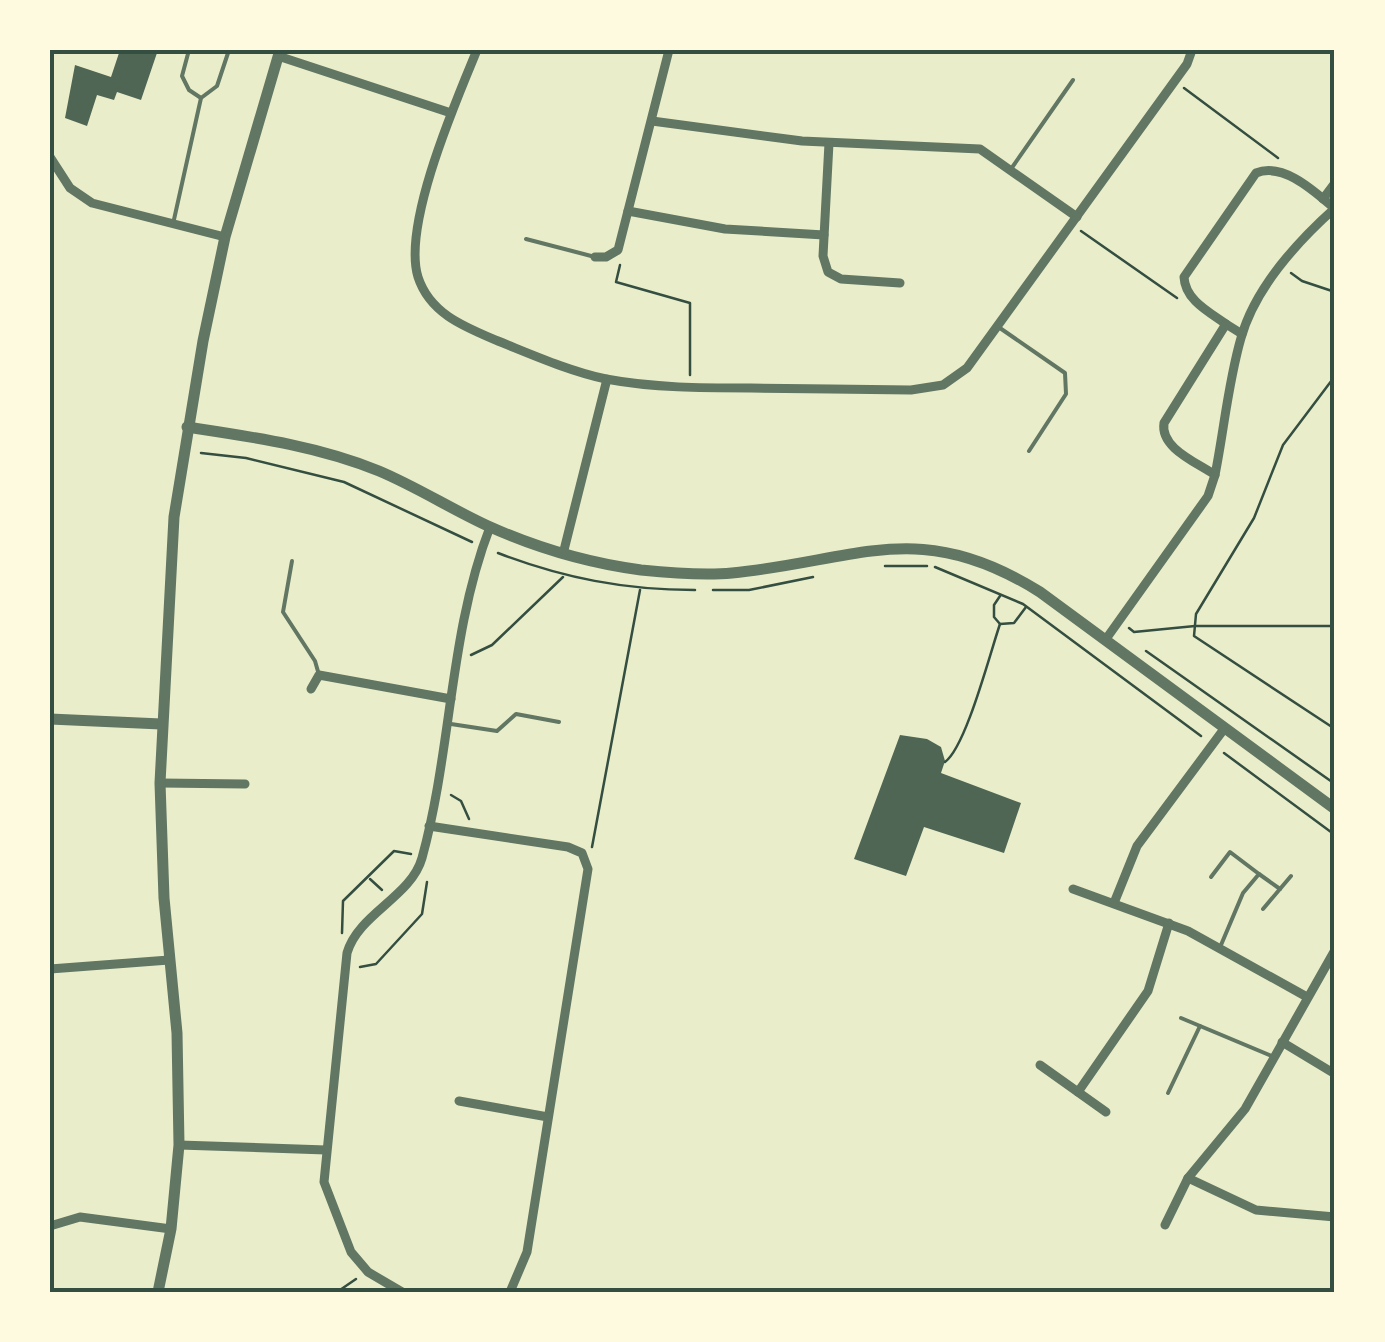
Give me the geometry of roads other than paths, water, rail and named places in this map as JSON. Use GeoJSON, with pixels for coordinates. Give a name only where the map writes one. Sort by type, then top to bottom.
{"type":"FeatureCollection","features":[{"type":"Feature","properties":{"kind":"street"},"geometry":{"type":"LineString","coordinates":[[477,50],[451,114],[416,238],[415,262],[422,287],[444,314],[461,326],[548,361],[607,379],[690,388],[911,390],[943,385],[967,368],[1174,82],[1192,50]]}},
{"type":"Feature","properties":{"kind":"street"},"geometry":{"type":"LineString","coordinates":[[595,257],[606,257],[618,250],[669,50]]}},
{"type":"Feature","properties":{"kind":"street"},"geometry":{"type":"LineString","coordinates":[[158,1292],[171,1228],[179,1144],[179,1080],[160,782],[172,536],[187,427],[225,237],[279,53],[451,114]]}},
{"type":"Feature","properties":{"kind":"street"},"geometry":{"type":"LineString","coordinates":[[652,121],[829,143],[965,146],[980,150],[1011,169],[1074,221]]}},
{"type":"Feature","properties":{"kind":"street"},"geometry":{"type":"LineString","coordinates":[[829,143],[823,256],[828,272],[841,278],[900,283]]}},
{"type":"Feature","properties":{"kind":"street"},"geometry":{"type":"LineString","coordinates":[[50,157],[70,188],[92,202],[225,237]]}},
{"type":"Feature","properties":{"kind":"street"},"geometry":{"type":"LineString","coordinates":[[1106,639],[1197,514],[1215,476],[1242,334],[1258,299],[1310,231],[1335,208],[1282,172],[1266,169],[1256,174],[1187,269],[1184,288],[1191,298],[1242,334]]}},
{"type":"Feature","properties":{"kind":"street"},"geometry":{"type":"LineString","coordinates":[[1323,198],[1335,183]]}},
{"type":"Feature","properties":{"kind":"street"},"geometry":{"type":"LineString","coordinates":[[628,210],[725,229],[824,235]]}},
{"type":"Feature","properties":{"kind":"street"},"geometry":{"type":"LineString","coordinates":[[1215,476],[1167,443],[1162,433],[1164,423],[1226,324]]}},
{"type":"Feature","properties":{"kind":"street"},"geometry":{"type":"LineString","coordinates":[[563,554],[607,379]]}},
{"type":"Feature","properties":{"kind":"street"},"geometry":{"type":"LineString","coordinates":[[187,427],[275,441],[344,459],[414,487],[490,527],[563,554],[644,570],[730,574],[880,548],[939,551],[990,564],[1014,575],[1106,639],[1335,810]]}},
{"type":"Feature","properties":{"kind":"street"},"geometry":{"type":"LineString","coordinates":[[402,1292],[368,1272],[350,1252],[326,1194],[326,1150],[346,966],[350,944],[422,859],[466,599],[490,527]]}},
{"type":"Feature","properties":{"kind":"street"},"geometry":{"type":"LineString","coordinates":[[311,689],[319,675],[450,698]]}},
{"type":"Feature","properties":{"kind":"street"},"geometry":{"type":"LineString","coordinates":[[50,719],[161,724]]}},
{"type":"Feature","properties":{"kind":"street"},"geometry":{"type":"LineString","coordinates":[[1114,903],[1137,846],[1224,729]]}},
{"type":"Feature","properties":{"kind":"street"},"geometry":{"type":"LineString","coordinates":[[160,782],[245,784]]}},
{"type":"Feature","properties":{"kind":"street"},"geometry":{"type":"LineString","coordinates":[[429,826],[568,847],[582,853],[588,868],[527,1252],[510,1292]]}},
{"type":"Feature","properties":{"kind":"street"},"geometry":{"type":"LineString","coordinates":[[1073,890],[1169,923],[1307,997]]}},
{"type":"Feature","properties":{"kind":"street"},"geometry":{"type":"LineString","coordinates":[[1078,1092],[1148,991],[1169,923]]}},
{"type":"Feature","properties":{"kind":"street"},"geometry":{"type":"LineString","coordinates":[[1165,1225],[1188,1178],[1245,1109],[1335,950]]}},
{"type":"Feature","properties":{"kind":"street"},"geometry":{"type":"LineString","coordinates":[[50,969],[169,960]]}},
{"type":"Feature","properties":{"kind":"street"},"geometry":{"type":"LineString","coordinates":[[1282,1042],[1335,1074]]}},
{"type":"Feature","properties":{"kind":"street"},"geometry":{"type":"LineString","coordinates":[[1040,1065],[1106,1112]]}},
{"type":"Feature","properties":{"kind":"street"},"geometry":{"type":"LineString","coordinates":[[459,1101],[548,1117]]}},
{"type":"Feature","properties":{"kind":"street"},"geometry":{"type":"LineString","coordinates":[[179,1144],[326,1150]]}},
{"type":"Feature","properties":{"kind":"street"},"geometry":{"type":"LineString","coordinates":[[1188,1178],[1256,1210],[1335,1217]]}},
{"type":"Feature","properties":{"kind":"street"},"geometry":{"type":"LineString","coordinates":[[50,1226],[80,1216],[171,1228]]}},
{"type":"Feature","properties":{"kind":"lane"},"geometry":{"type":"LineString","coordinates":[[189,50],[182,76],[188,90],[201,98]]}},
{"type":"Feature","properties":{"kind":"lane"},"geometry":{"type":"LineString","coordinates":[[201,98],[217,86],[230,50]]}},
{"type":"Feature","properties":{"kind":"lane"},"geometry":{"type":"LineString","coordinates":[[1011,169],[1073,80]]}},
{"type":"Feature","properties":{"kind":"lane"},"geometry":{"type":"LineString","coordinates":[[172,224],[201,98]]}},
{"type":"Feature","properties":{"kind":"lane"},"geometry":{"type":"LineString","coordinates":[[526,239],[595,257]]}},
{"type":"Feature","properties":{"kind":"lane"},"geometry":{"type":"LineString","coordinates":[[997,326],[1065,372],[1066,394],[1030,452]]}},
{"type":"Feature","properties":{"kind":"lane"},"geometry":{"type":"LineString","coordinates":[[292,561],[284,612],[315,661],[319,675]]}},
{"type":"Feature","properties":{"kind":"lane"},"geometry":{"type":"LineString","coordinates":[[446,724],[497,731],[516,714],[558,722]]}},
{"type":"Feature","properties":{"kind":"lane"},"geometry":{"type":"LineString","coordinates":[[1211,878],[1230,852],[1280,890]]}},
{"type":"Feature","properties":{"kind":"lane"},"geometry":{"type":"LineString","coordinates":[[1219,949],[1243,894],[1259,874]]}},
{"type":"Feature","properties":{"kind":"lane"},"geometry":{"type":"LineString","coordinates":[[1263,909],[1291,876]]}},
{"type":"Feature","properties":{"kind":"lane"},"geometry":{"type":"LineString","coordinates":[[1181,1018],[1274,1057]]}},
{"type":"Feature","properties":{"kind":"lane"},"geometry":{"type":"LineString","coordinates":[[1168,1093],[1200,1026]]}}]}
